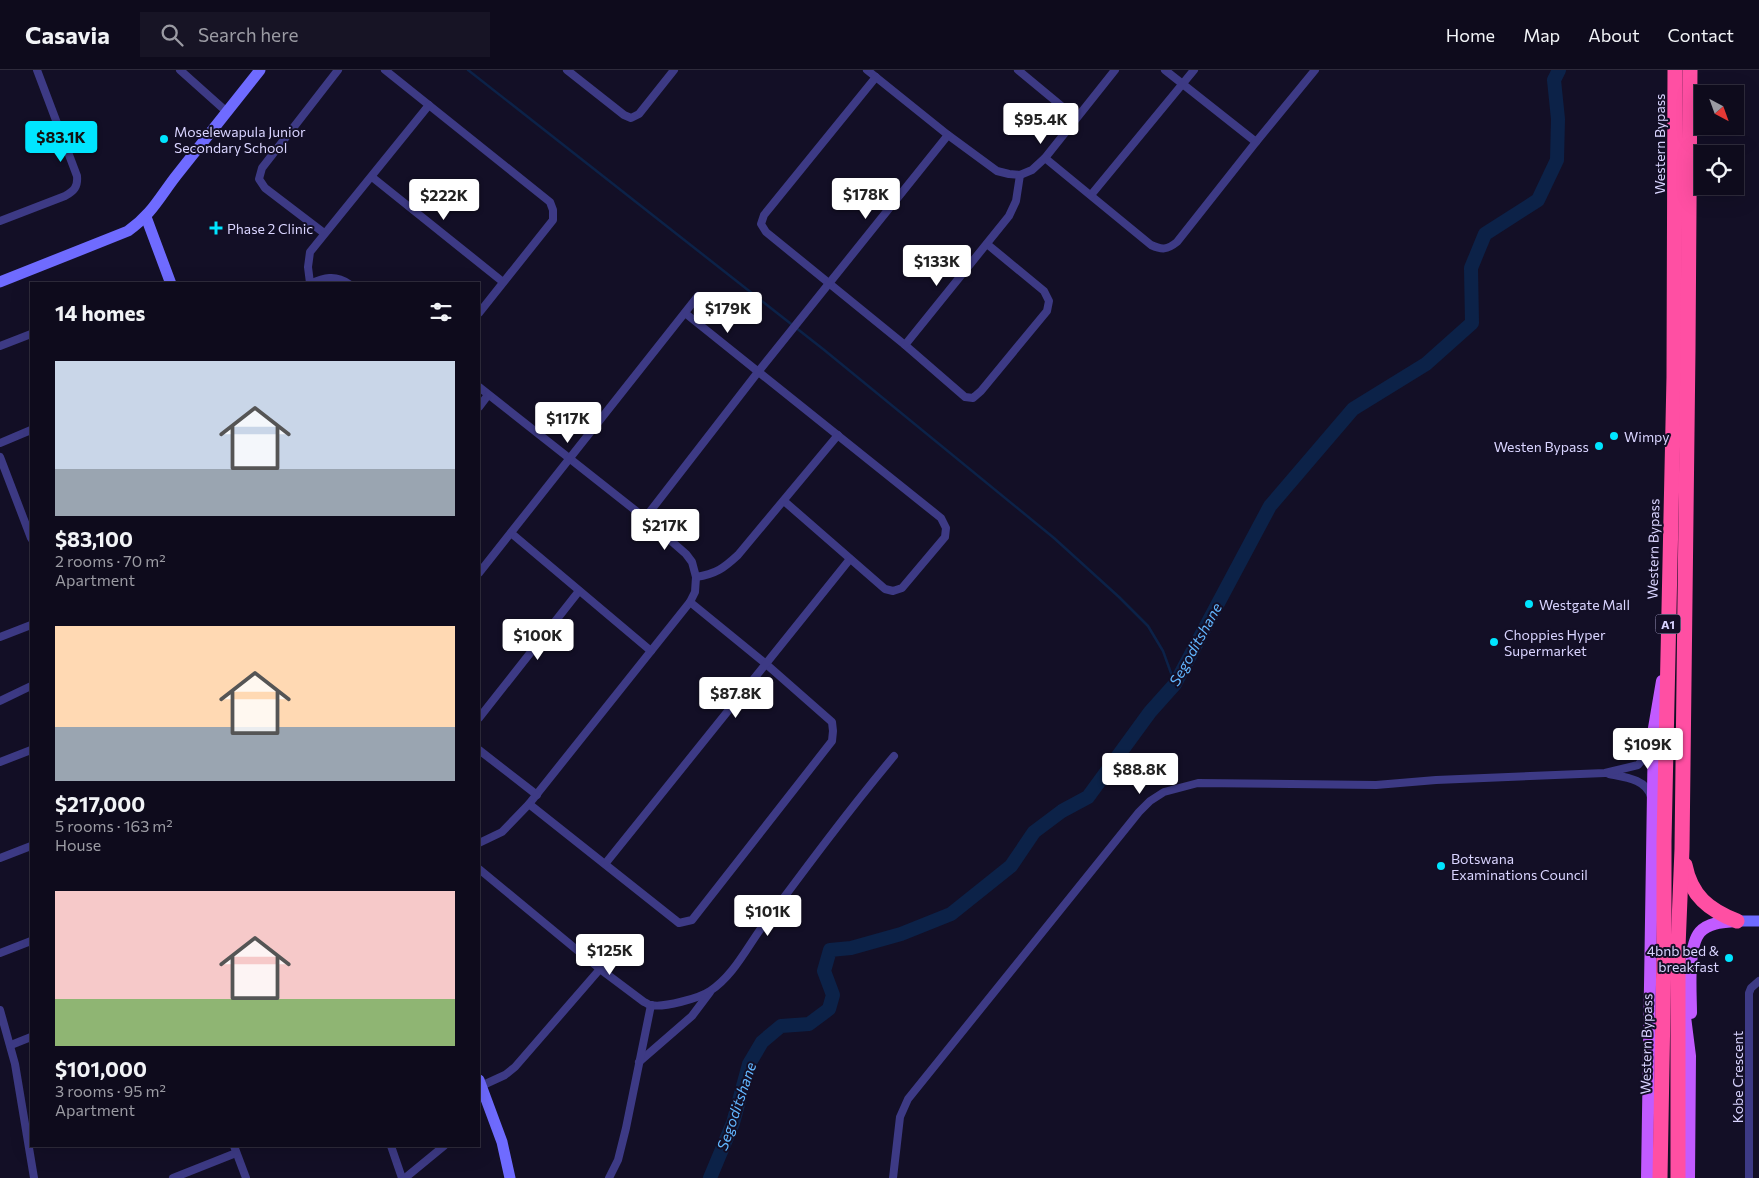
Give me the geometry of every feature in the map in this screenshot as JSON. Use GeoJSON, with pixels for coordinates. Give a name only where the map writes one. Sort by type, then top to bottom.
{"type":"FeatureCollection","features":[{"type":"Feature","properties":{"kind":"highway","name":"Western Bypass"},"geometry":{"type":"LineString","coordinates":[[1660,1178],[1674,377],[1675,70]]}},
{"type":"Feature","properties":{"kind":"highway","name":"A1"},"geometry":{"type":"LineString","coordinates":[[1678,1178],[1678,947],[1682,849],[1690,234],[1690,70]]}},
{"type":"Feature","properties":{"kind":"highway"},"geometry":{"type":"LineString","coordinates":[[1682,849],[1686,871],[1698,897],[1707,906],[1721,915],[1737,921]]}},
{"type":"Feature","properties":{"kind":"main road"},"geometry":{"type":"LineString","coordinates":[[1647,1178],[1654,728],[1668,648]]}},
{"type":"Feature","properties":{"kind":"main road"},"geometry":{"type":"LineString","coordinates":[[1690,1178],[1692,955],[1700,932],[1710,925],[1737,921]]}},
{"type":"Feature","properties":{"kind":"main road"},"geometry":{"type":"LineString","coordinates":[[1679,972],[1690,1056]]}},
{"type":"Feature","properties":{"kind":"street"},"geometry":{"type":"LineString","coordinates":[[0,221],[65,196],[72,192],[78,183],[78,176],[37,70]]}},
{"type":"Feature","properties":{"kind":"street"},"geometry":{"type":"LineString","coordinates":[[180,70],[227,112]]}},
{"type":"Feature","properties":{"kind":"street"},"geometry":{"type":"LineString","coordinates":[[0,282],[128,231],[146,217],[171,182],[260,70]]}},
{"type":"Feature","properties":{"kind":"street"},"geometry":{"type":"LineString","coordinates":[[324,233],[265,188],[259,179],[262,168],[338,70]]}},
{"type":"Feature","properties":{"kind":"street"},"geometry":{"type":"LineString","coordinates":[[385,70],[550,202],[553,210],[553,220],[480,312]]}},
{"type":"Feature","properties":{"kind":"street"},"geometry":{"type":"LineString","coordinates":[[567,70],[624,115],[631,118],[639,114],[674,70]]}},
{"type":"Feature","properties":{"kind":"street"},"geometry":{"type":"LineString","coordinates":[[1018,70],[1076,118]]}},
{"type":"Feature","properties":{"kind":"street"},"geometry":{"type":"LineString","coordinates":[[987,244],[1044,291],[1049,301],[1047,311],[981,391],[973,398],[965,397],[905,345],[766,232],[761,224],[764,215],[873,73],[948,135],[997,171],[1020,175],[1032,170],[1045,158],[1115,70]]}},
{"type":"Feature","properties":{"kind":"street"},"geometry":{"type":"LineString","coordinates":[[1165,70],[1256,142]]}},
{"type":"Feature","properties":{"kind":"street"},"geometry":{"type":"LineString","coordinates":[[1091,195],[1194,70]]}},
{"type":"Feature","properties":{"kind":"street"},"geometry":{"type":"LineString","coordinates":[[1045,158],[1151,245],[1161,249],[1169,248],[1177,242],[1315,70]]}},
{"type":"Feature","properties":{"kind":"street"},"geometry":{"type":"LineString","coordinates":[[310,282],[308,267],[310,252],[429,105]]}},
{"type":"Feature","properties":{"kind":"street"},"geometry":{"type":"LineString","coordinates":[[645,518],[758,372],[948,135]]}},
{"type":"Feature","properties":{"kind":"street"},"geometry":{"type":"LineString","coordinates":[[905,345],[1009,216],[1016,201],[1020,175]]}},
{"type":"Feature","properties":{"kind":"street"},"geometry":{"type":"LineString","coordinates":[[372,177],[503,282]]}},
{"type":"Feature","properties":{"kind":"street"},"geometry":{"type":"LineString","coordinates":[[146,217],[170,282]]}},
{"type":"Feature","properties":{"kind":"street"},"geometry":{"type":"LineString","coordinates":[[315,282],[328,277],[346,282]]}},
{"type":"Feature","properties":{"kind":"street"},"geometry":{"type":"LineString","coordinates":[[480,572],[698,296]]}},
{"type":"Feature","properties":{"kind":"street"},"geometry":{"type":"LineString","coordinates":[[685,313],[941,518],[946,528],[945,537],[902,588],[894,591],[885,589],[784,501]]}},
{"type":"Feature","properties":{"kind":"street"},"geometry":{"type":"LineString","coordinates":[[0,346],[30,334]]}},
{"type":"Feature","properties":{"kind":"street"},"geometry":{"type":"LineString","coordinates":[[480,388],[645,518],[686,554],[692,562],[696,577],[695,592],[690,602],[529,804],[502,832],[480,843]]}},
{"type":"Feature","properties":{"kind":"street"},"geometry":{"type":"LineString","coordinates":[[480,406],[488,395]]}},
{"type":"Feature","properties":{"kind":"street"},"geometry":{"type":"LineString","coordinates":[[0,443],[30,430]]}},
{"type":"Feature","properties":{"kind":"street"},"geometry":{"type":"LineString","coordinates":[[696,577],[722,570],[738,555],[838,435]]}},
{"type":"Feature","properties":{"kind":"street"},"geometry":{"type":"LineString","coordinates":[[0,458],[30,532]]}},
{"type":"Feature","properties":{"kind":"street"},"geometry":{"type":"LineString","coordinates":[[511,533],[651,651]]}},
{"type":"Feature","properties":{"kind":"street"},"geometry":{"type":"LineString","coordinates":[[605,864],[850,559]]}},
{"type":"Feature","properties":{"kind":"street"},"geometry":{"type":"LineString","coordinates":[[480,717],[579,591]]}},
{"type":"Feature","properties":{"kind":"street"},"geometry":{"type":"LineString","coordinates":[[529,804],[679,923],[692,920],[832,741],[833,731],[832,722],[766,664],[690,602]]}},
{"type":"Feature","properties":{"kind":"street"},"geometry":{"type":"LineString","coordinates":[[0,637],[30,625]]}},
{"type":"Feature","properties":{"kind":"street"},"geometry":{"type":"LineString","coordinates":[[0,700],[30,686]]}},
{"type":"Feature","properties":{"kind":"street"},"geometry":{"type":"LineString","coordinates":[[893,1178],[900,1117],[908,1098],[1139,812],[1150,801],[1164,792],[1198,783],[1376,785],[1436,780],[1605,773],[1638,765],[1649,752],[1654,728]]}},
{"type":"Feature","properties":{"kind":"street"},"geometry":{"type":"LineString","coordinates":[[0,762],[30,750]]}},
{"type":"Feature","properties":{"kind":"street"},"geometry":{"type":"LineString","coordinates":[[480,751],[536,795]]}},
{"type":"Feature","properties":{"kind":"street"},"geometry":{"type":"LineString","coordinates":[[639,1062],[692,1016],[710,992],[735,967],[761,928],[854,804],[894,756]]}},
{"type":"Feature","properties":{"kind":"street"},"geometry":{"type":"LineString","coordinates":[[1605,773],[1634,779],[1643,783],[1650,792],[1653,808]]}},
{"type":"Feature","properties":{"kind":"street"},"geometry":{"type":"LineString","coordinates":[[0,858],[30,846]]}},
{"type":"Feature","properties":{"kind":"street"},"geometry":{"type":"LineString","coordinates":[[480,870],[600,969],[644,1002],[652,1006],[663,1005],[694,998],[710,992]]}},
{"type":"Feature","properties":{"kind":"street"},"geometry":{"type":"LineString","coordinates":[[1737,921],[1759,921]]}},
{"type":"Feature","properties":{"kind":"street"},"geometry":{"type":"LineString","coordinates":[[0,953],[30,941]]}},
{"type":"Feature","properties":{"kind":"street"},"geometry":{"type":"LineString","coordinates":[[510,1178],[502,1142],[482,1102],[480,1083],[505,1074],[515,1067],[600,969]]}},
{"type":"Feature","properties":{"kind":"street","name":"Kobe Crescent"},"geometry":{"type":"LineString","coordinates":[[1750,1178],[1749,992],[1759,981]]}},
{"type":"Feature","properties":{"kind":"street"},"geometry":{"type":"LineString","coordinates":[[609,1178],[618,1160],[652,1006]]}},
{"type":"Feature","properties":{"kind":"street"},"geometry":{"type":"LineString","coordinates":[[0,1010],[16,1064],[29,1136]]}},
{"type":"Feature","properties":{"kind":"street"},"geometry":{"type":"LineString","coordinates":[[11,1045],[30,1037]]}},
{"type":"Feature","properties":{"kind":"street"},"geometry":{"type":"LineString","coordinates":[[1750,1084],[1759,1084]]}},
{"type":"Feature","properties":{"kind":"street"},"geometry":{"type":"LineString","coordinates":[[30,1147],[34,1178]]}},
{"type":"Feature","properties":{"kind":"street"},"geometry":{"type":"LineString","coordinates":[[391,1147],[404,1178],[443,1147]]}},
{"type":"Feature","properties":{"kind":"street"},"geometry":{"type":"LineString","coordinates":[[173,1178],[235,1149],[246,1178]]}},
{"type":"Feature","properties":{"kind":"waterway"},"geometry":{"type":"LineString","coordinates":[[468,70],[823,349],[1054,538],[1148,626],[1163,651],[1175,684]]}},
{"type":"Feature","properties":{"kind":"waterway","name":"Segoditshane"},"geometry":{"type":"LineString","coordinates":[[710,1178],[733,1123],[749,1064],[762,1042],[781,1026],[809,1024],[829,1009],[833,995],[824,971],[830,950],[851,948],[901,934],[951,914],[1011,866],[1034,832],[1062,811],[1088,797],[1150,712],[1175,684],[1270,506],[1353,409],[1426,364],[1472,323],[1471,268],[1485,234],[1538,200],[1557,160],[1558,119],[1554,80],[1559,70]]}},
{"type":"Feature","properties":{"kind":"place","name":"Moselewapula Junior Secondary School"},"geometry":{"type":"Point","coordinates":[164,139]}},
{"type":"Feature","properties":{"kind":"place","name":"Phase 2 Clinic"},"geometry":{"type":"Point","coordinates":[216,228]}},
{"type":"Feature","properties":{"kind":"place","name":"Wimpy"},"geometry":{"type":"Point","coordinates":[1614,436]}},
{"type":"Feature","properties":{"kind":"place","name":"Westen Bypass"},"geometry":{"type":"Point","coordinates":[1599,446]}},
{"type":"Feature","properties":{"kind":"place","name":"Westgate Mall"},"geometry":{"type":"Point","coordinates":[1529,604]}},
{"type":"Feature","properties":{"kind":"place","name":"Choppies Hyper Supermarket"},"geometry":{"type":"Point","coordinates":[1494,642]}},
{"type":"Feature","properties":{"kind":"place","name":"Botswana Examinations Council"},"geometry":{"type":"Point","coordinates":[1441,866]}},
{"type":"Feature","properties":{"kind":"place","name":"4bnb bed & breakfast"},"geometry":{"type":"Point","coordinates":[1729,958]}}]}
